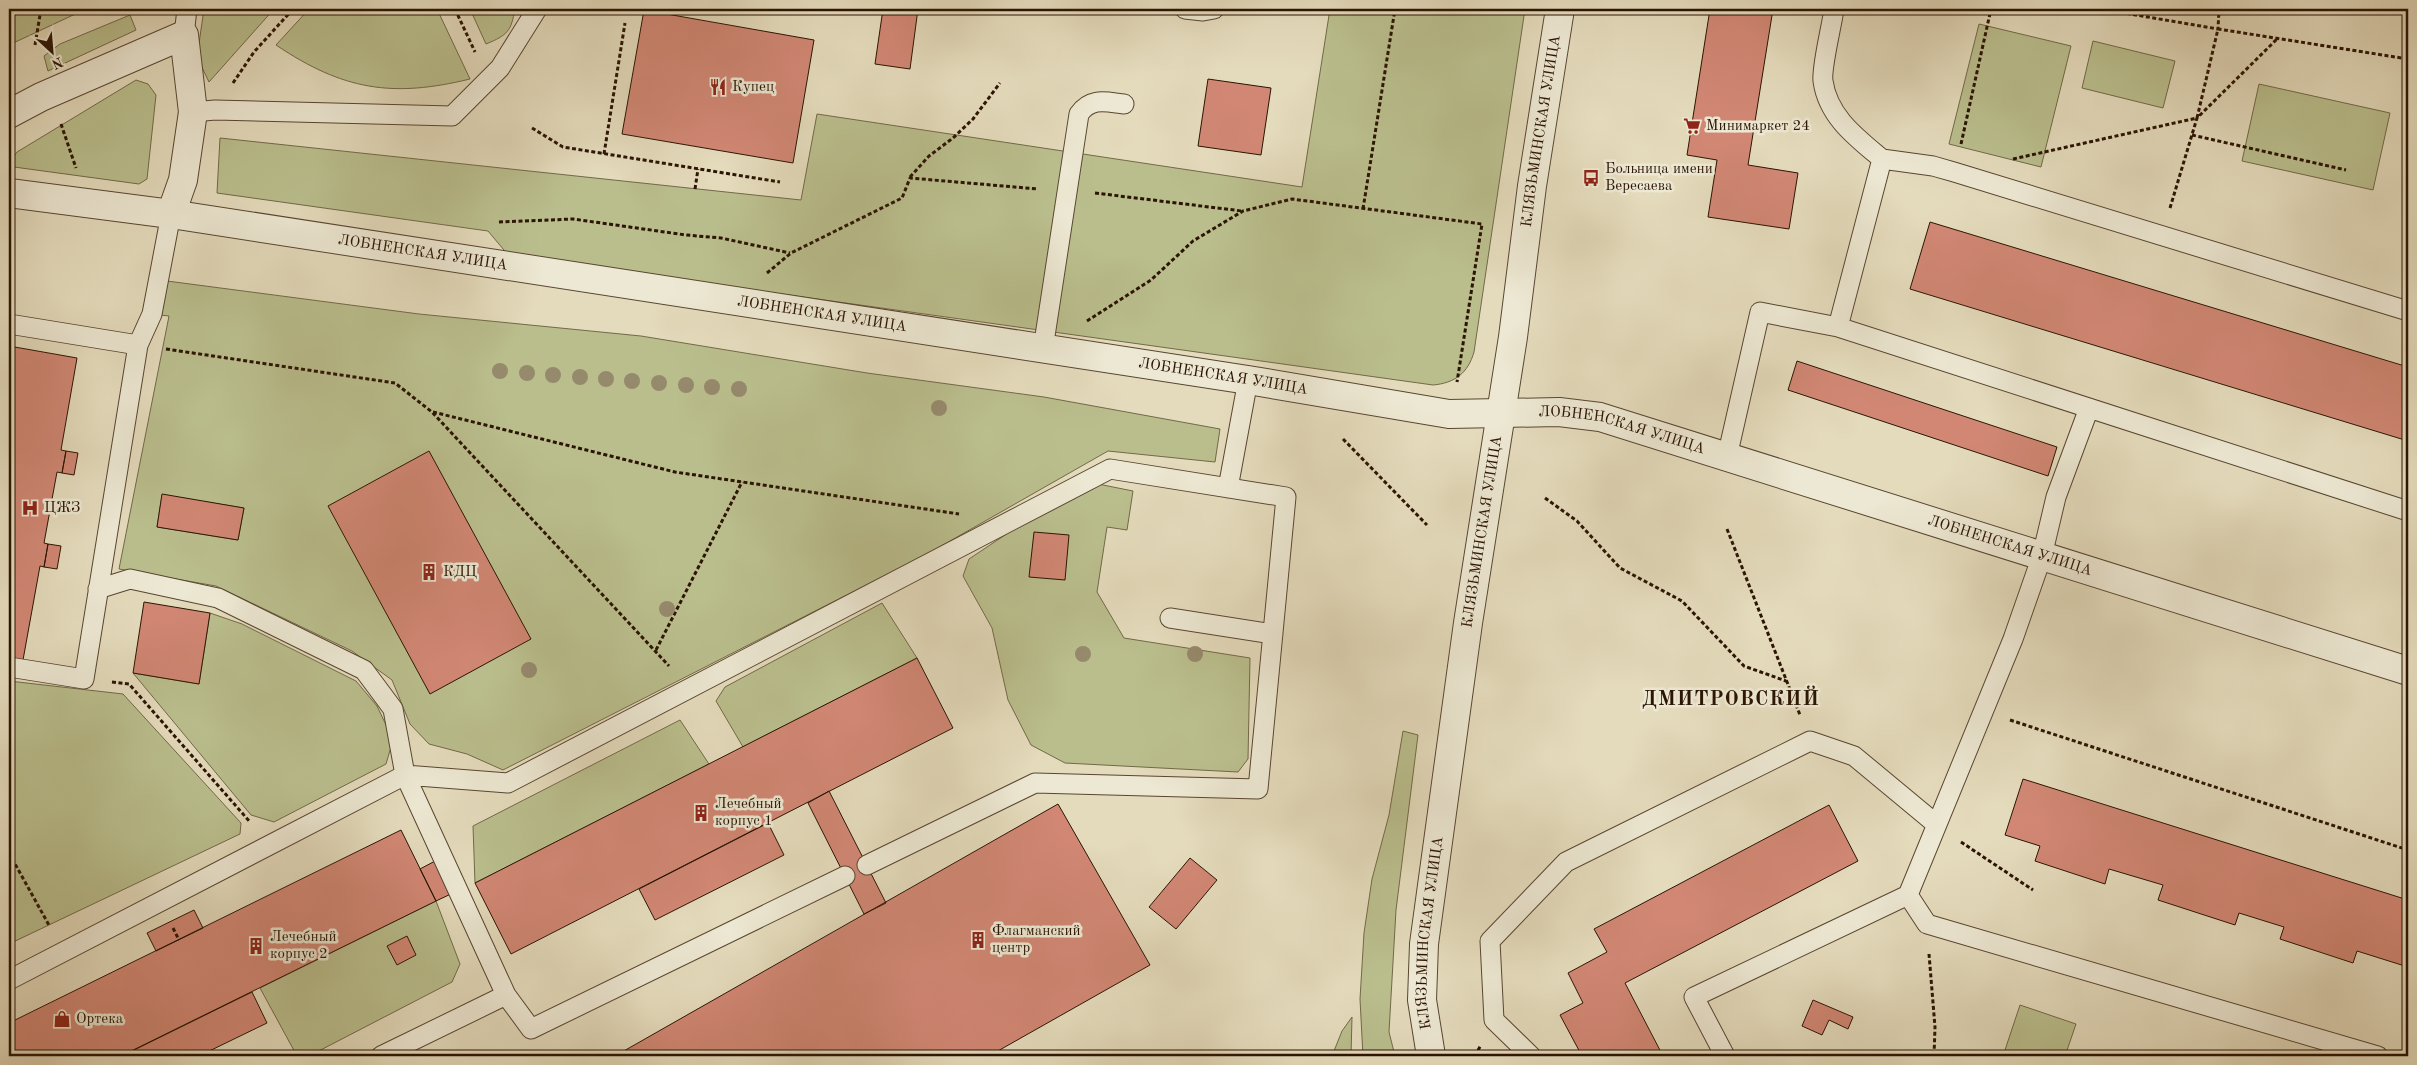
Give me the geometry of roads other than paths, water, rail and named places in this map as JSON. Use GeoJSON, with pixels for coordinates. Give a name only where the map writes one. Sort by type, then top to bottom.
{"type":"FeatureCollection","features":[{"type":"Feature","properties":{"kind":"street","name":"КЛЯЗЬМИНСКАЯ УЛИЦА"},"geometry":{"type":"LineString","coordinates":[[1431,1056],[1422,1000],[1424,944],[1468,623],[1502,412],[1532,186],[1560,9]]}},
{"type":"Feature","properties":{"kind":"street"},"geometry":{"type":"LineString","coordinates":[[9,114],[185,22],[204,111],[171,214]]}},
{"type":"Feature","properties":{"kind":"street","name":"ЛОБНЕНСКАЯ УЛИЦА"},"geometry":{"type":"LineString","coordinates":[[9,193],[171,214],[1248,380],[1449,414],[1559,412],[1600,417],[2408,671]]}},
{"type":"Feature","properties":{"kind":"lane"},"geometry":{"type":"LineString","coordinates":[[204,111],[452,116],[500,68],[537,9]]}},
{"type":"Feature","properties":{"kind":"lane"},"geometry":{"type":"LineString","coordinates":[[1185,9],[1203,11],[1214,9]]}},
{"type":"Feature","properties":{"kind":"lane"},"geometry":{"type":"LineString","coordinates":[[1834,9],[1823,80],[1829,101],[1840,122],[1882,159],[1933,166],[1954,172],[2408,310]]}},
{"type":"Feature","properties":{"kind":"lane"},"geometry":{"type":"LineString","coordinates":[[1043,349],[1079,114],[1090,102],[1101,101],[1124,104]]}},
{"type":"Feature","properties":{"kind":"lane"},"geometry":{"type":"LineString","coordinates":[[1838,327],[1882,159]]}},
{"type":"Feature","properties":{"kind":"lane"},"geometry":{"type":"LineString","coordinates":[[9,666],[84,679],[138,345],[152,314],[171,214]]}},
{"type":"Feature","properties":{"kind":"lane"},"geometry":{"type":"LineString","coordinates":[[1727,457],[1760,312],[1838,327],[2408,511]]}},
{"type":"Feature","properties":{"kind":"lane"},"geometry":{"type":"LineString","coordinates":[[9,324],[138,345]]}},
{"type":"Feature","properties":{"kind":"lane"},"geometry":{"type":"LineString","coordinates":[[1228,488],[1248,380]]}},
{"type":"Feature","properties":{"kind":"lane"},"geometry":{"type":"LineString","coordinates":[[1725,1056],[1694,997],[1908,895],[2014,639],[2042,556],[2056,497],[2089,408]]}},
{"type":"Feature","properties":{"kind":"lane"},"geometry":{"type":"LineString","coordinates":[[9,980],[405,775],[508,783],[1110,469],[1286,498],[1258,789],[1035,783],[866,865]]}},
{"type":"Feature","properties":{"kind":"lane"},"geometry":{"type":"LineString","coordinates":[[98,589],[130,579],[218,598],[364,670],[392,709],[405,775],[506,994],[531,1029],[845,876]]}},
{"type":"Feature","properties":{"kind":"lane"},"geometry":{"type":"LineString","coordinates":[[1170,618],[1273,634]]}},
{"type":"Feature","properties":{"kind":"lane"},"geometry":{"type":"LineString","coordinates":[[1531,1056],[1494,1020],[1490,941],[1566,862],[1810,741],[1854,756],[1936,824]]}},
{"type":"Feature","properties":{"kind":"lane"},"geometry":{"type":"LineString","coordinates":[[1908,895],[1927,924],[2378,1056]]}},
{"type":"Feature","properties":{"kind":"lane"},"geometry":{"type":"LineString","coordinates":[[381,1056],[506,994]]}},
{"type":"Feature","properties":{"kind":"place","name":"Купец"},"geometry":{"type":"Point","coordinates":[718,87]}},
{"type":"Feature","properties":{"kind":"place","name":"Минимаркет 24"},"geometry":{"type":"Point","coordinates":[1692,126]}},
{"type":"Feature","properties":{"kind":"place","name":"Больница имени Вересаева"},"geometry":{"type":"Point","coordinates":[1591,178]}},
{"type":"Feature","properties":{"kind":"place","name":"ЦЖЗ"},"geometry":{"type":"Point","coordinates":[30,508]}},
{"type":"Feature","properties":{"kind":"place","name":"КДЦ"},"geometry":{"type":"Point","coordinates":[429,572]}},
{"type":"Feature","properties":{"kind":"place","name":"Лечебный корпус 1"},"geometry":{"type":"Point","coordinates":[701,813]}},
{"type":"Feature","properties":{"kind":"place","name":"Флагманский центр"},"geometry":{"type":"Point","coordinates":[978,940]}},
{"type":"Feature","properties":{"kind":"place","name":"Лечебный корпус 2"},"geometry":{"type":"Point","coordinates":[256,946]}},
{"type":"Feature","properties":{"kind":"place","name":"Ортека"},"geometry":{"type":"Point","coordinates":[62,1019]}},
{"type":"Feature","properties":{"kind":"district","name":"ДМИТРОВСКИЙ"},"geometry":{"type":"Point","coordinates":[1731,700]}}]}
